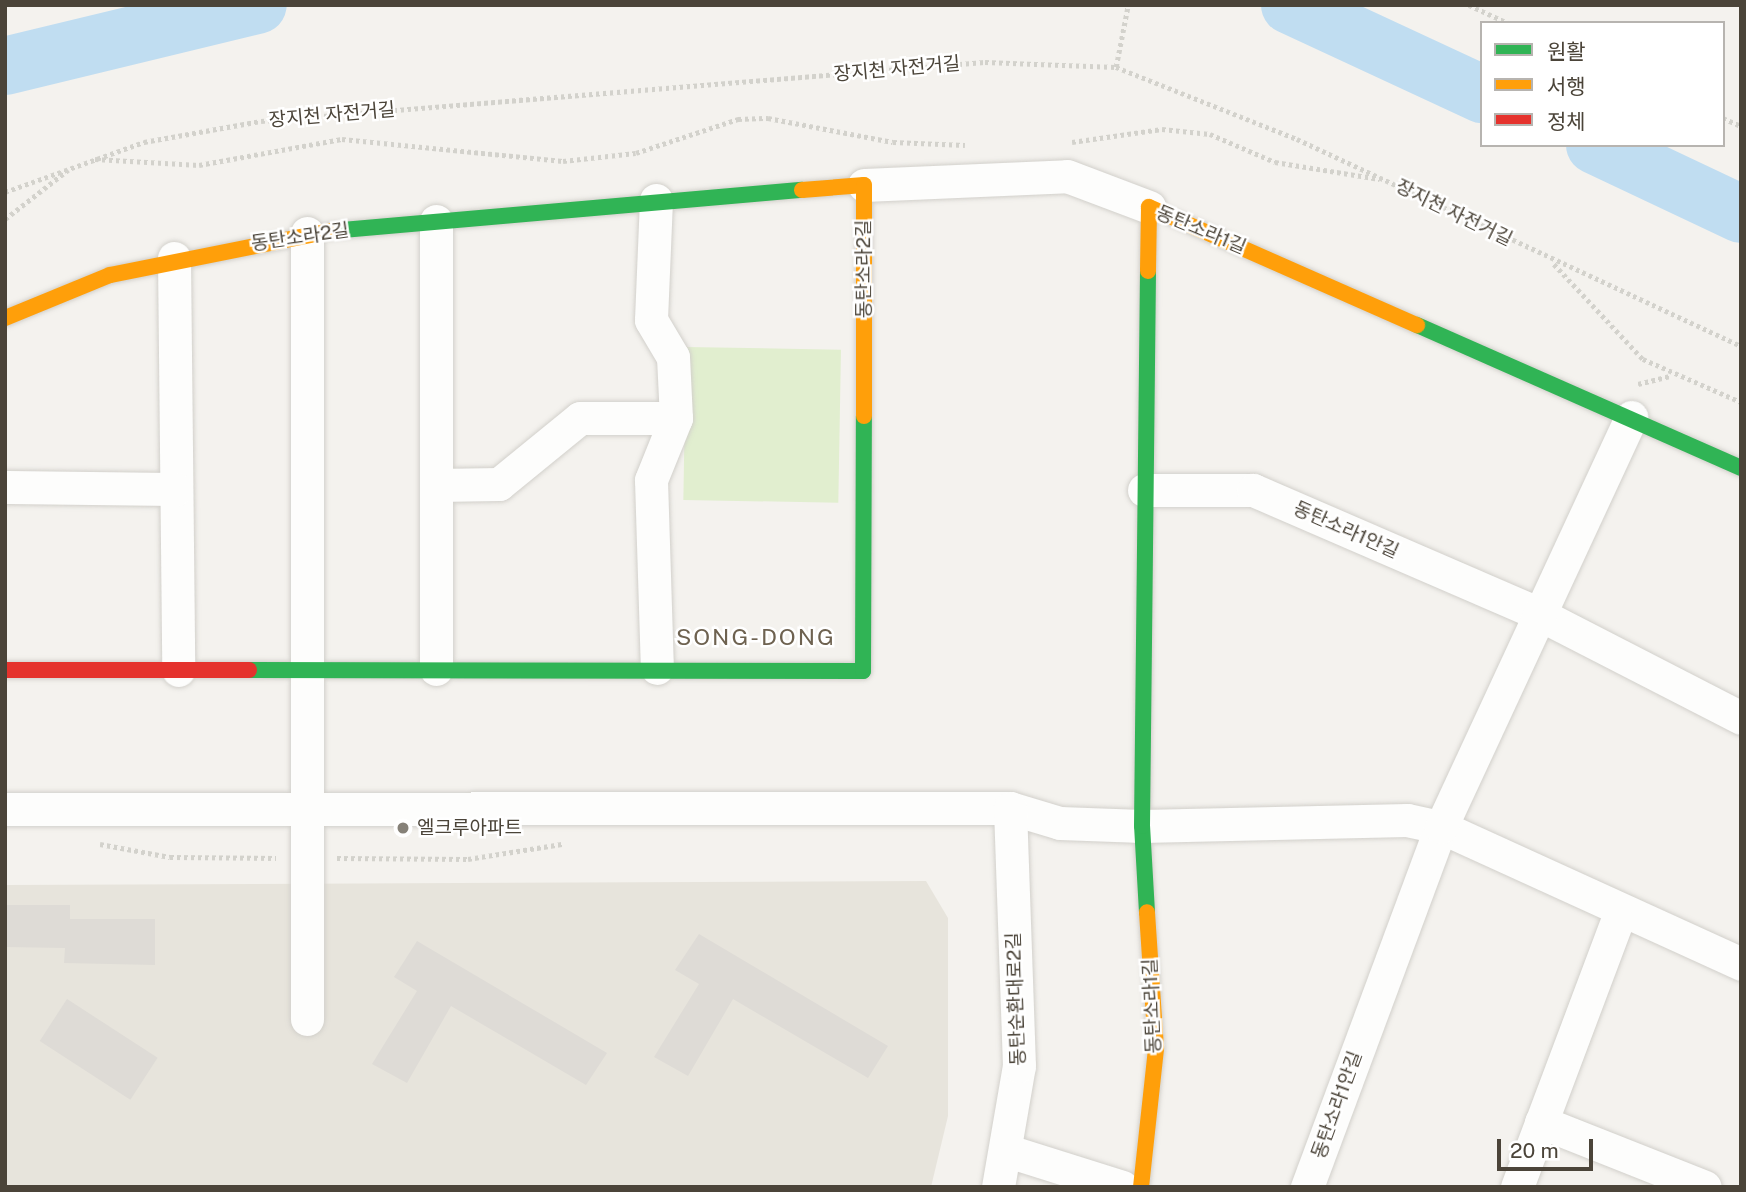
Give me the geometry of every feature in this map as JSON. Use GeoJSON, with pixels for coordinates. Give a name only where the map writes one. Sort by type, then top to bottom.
{"type":"FeatureCollection","features":[{"type":"Feature","properties":{"kind":"street"},"geometry":{"type":"LineString","coordinates":[[864,185],[1067,176],[1149,208]]}},
{"type":"Feature","properties":{"kind":"street","name":"동탄소라2길"},"geometry":{"type":"LineString","coordinates":[[5,318],[110,275],[174,258],[307,233],[864,185],[863,671],[657,668],[5,670]]}},
{"type":"Feature","properties":{"kind":"street"},"geometry":{"type":"LineString","coordinates":[[656,201],[650,320],[673,357],[676,418],[650,480],[657,668]]}},
{"type":"Feature","properties":{"kind":"street","name":"동탄소라1길"},"geometry":{"type":"LineString","coordinates":[[1141,1187],[1156,1048],[1142,826],[1149,208],[1631,417],[1741,468]]}},
{"type":"Feature","properties":{"kind":"street"},"geometry":{"type":"LineString","coordinates":[[436,221],[436,669]]}},
{"type":"Feature","properties":{"kind":"street"},"geometry":{"type":"LineString","coordinates":[[307,233],[307,1019]]}},
{"type":"Feature","properties":{"kind":"street"},"geometry":{"type":"LineString","coordinates":[[174,258],[178,670]]}},
{"type":"Feature","properties":{"kind":"street","name":"동탄소라1안길"},"geometry":{"type":"LineString","coordinates":[[1307,1187],[1441,827],[1631,417]]}},
{"type":"Feature","properties":{"kind":"street"},"geometry":{"type":"LineString","coordinates":[[436,485],[499,484],[580,418],[676,418]]}},
{"type":"Feature","properties":{"kind":"street"},"geometry":{"type":"LineString","coordinates":[[5,487],[176,489]]}},
{"type":"Feature","properties":{"kind":"street","name":"동탄소라1안길"},"geometry":{"type":"LineString","coordinates":[[1144,490],[1253,490],[1539,614],[1741,718]]}},
{"type":"Feature","properties":{"kind":"street"},"geometry":{"type":"LineString","coordinates":[[5,809],[1010,808],[1060,823],[1142,826],[1406,820],[1441,827],[1741,964]]}},
{"type":"Feature","properties":{"kind":"street","name":"동탄순환대로2길"},"geometry":{"type":"LineString","coordinates":[[998,1187],[1008,1151],[1019,1066],[1010,808]]}},
{"type":"Feature","properties":{"kind":"street"},"geometry":{"type":"LineString","coordinates":[[1517,1187],[1621,910]]}},
{"type":"Feature","properties":{"kind":"street"},"geometry":{"type":"LineString","coordinates":[[1541,1122],[1705,1187]]}},
{"type":"Feature","properties":{"kind":"street"},"geometry":{"type":"LineString","coordinates":[[1008,1151],[1122,1187]]}},
{"type":"Feature","properties":{"kind":"path"},"geometry":{"type":"LineString","coordinates":[[1116,67],[1128,5]]}},
{"type":"Feature","properties":{"kind":"path"},"geometry":{"type":"LineString","coordinates":[[1469,5],[1504,21]]}},
{"type":"Feature","properties":{"kind":"path","name":"장지천 자전거길"},"geometry":{"type":"LineString","coordinates":[[5,192],[92,159],[261,121],[985,62],[1116,67],[1229,108],[1384,179],[1553,262],[1741,346]]}},
{"type":"Feature","properties":{"kind":"path"},"geometry":{"type":"LineString","coordinates":[[92,159],[199,165],[342,139],[564,161],[636,153],[738,119],[768,118],[893,142],[974,145]]}},
{"type":"Feature","properties":{"kind":"path"},"geometry":{"type":"LineString","coordinates":[[1725,119],[1741,126]]}},
{"type":"Feature","properties":{"kind":"path"},"geometry":{"type":"LineString","coordinates":[[1066,143],[1162,129],[1210,134],[1275,162],[1384,179]]}},
{"type":"Feature","properties":{"kind":"path"},"geometry":{"type":"LineString","coordinates":[[5,219],[74,165]]}},
{"type":"Feature","properties":{"kind":"path"},"geometry":{"type":"LineString","coordinates":[[1553,262],[1643,359],[1741,402]]}},
{"type":"Feature","properties":{"kind":"path"},"geometry":{"type":"LineString","coordinates":[[92,842],[170,857],[254,858]]}},
{"type":"Feature","properties":{"kind":"path"},"geometry":{"type":"LineString","coordinates":[[361,858],[468,859],[575,842]]}},
{"type":"Feature","properties":{"kind":"shaded area"},"geometry":{"type":"Polygon","coordinates":[[[926,881],[948,918],[948,1116],[931,1187],[5,1187],[5,885],[926,881]]]}},
{"type":"Feature","properties":{"kind":"green space"},"geometry":{"type":"Polygon","coordinates":[[[686,347],[841,350],[838,503],[683,500],[686,347]]]}},
{"type":"Feature","properties":{"kind":"building"},"geometry":{"type":"Polygon","coordinates":[[[5,905],[70,905],[70,919],[155,919],[155,965],[64,963],[65,948],[5,947],[5,905]]]}},
{"type":"Feature","properties":{"kind":"building"},"geometry":{"type":"Polygon","coordinates":[[[699,934],[888,1046],[868,1078],[733,999],[688,1076],[654,1057],[699,984],[675,970],[699,934]]]}},
{"type":"Feature","properties":{"kind":"building"},"geometry":{"type":"Polygon","coordinates":[[[417,941],[607,1053],[586,1085],[451,1006],[407,1083],[372,1064],[417,991],[394,977],[417,941]]]}},
{"type":"Feature","properties":{"kind":"building"},"geometry":{"type":"Polygon","coordinates":[[[67,999],[158,1058],[130,1100],[40,1041],[67,999]]]}},
{"type":"Feature","properties":{"kind":"waterway"},"geometry":{"type":"LineString","coordinates":[[5,66],[258,5]]}},
{"type":"Feature","properties":{"kind":"waterway"},"geometry":{"type":"LineString","coordinates":[[1290,5],[1480,93]]}},
{"type":"Feature","properties":{"kind":"waterway"},"geometry":{"type":"LineString","coordinates":[[1599,147],[1741,214]]}},
{"type":"Feature","properties":{"kind":"traffic: fast"},"geometry":{"type":"LineString","coordinates":[[331,231],[802,190]]}},
{"type":"Feature","properties":{"kind":"traffic: fast"},"geometry":{"type":"LineString","coordinates":[[1147,912],[1142,826],[1148,271]]}},
{"type":"Feature","properties":{"kind":"traffic: fast"},"geometry":{"type":"LineString","coordinates":[[1417,325],[1741,468]]}},
{"type":"Feature","properties":{"kind":"traffic: fast"},"geometry":{"type":"LineString","coordinates":[[249,670],[863,671],[864,416]]}},
{"type":"Feature","properties":{"kind":"traffic: slow"},"geometry":{"type":"LineString","coordinates":[[802,190],[864,185],[864,416]]}},
{"type":"Feature","properties":{"kind":"traffic: slow"},"geometry":{"type":"LineString","coordinates":[[1148,271],[1149,207],[1417,325]]}},
{"type":"Feature","properties":{"kind":"traffic: slow"},"geometry":{"type":"LineString","coordinates":[[5,318],[110,275],[331,231]]}},
{"type":"Feature","properties":{"kind":"traffic: slow"},"geometry":{"type":"LineString","coordinates":[[1141,1187],[1156,1048],[1147,912]]}},
{"type":"Feature","properties":{"kind":"traffic: jam"},"geometry":{"type":"LineString","coordinates":[[5,670],[249,670]]}},
{"type":"Feature","properties":{"kind":"place","name":"엘크루아파트"},"geometry":{"type":"Point","coordinates":[403,828]}},
{"type":"Feature","properties":{"kind":"district","name":"SONG-DONG"},"geometry":{"type":"Point","coordinates":[756,637]}}]}
